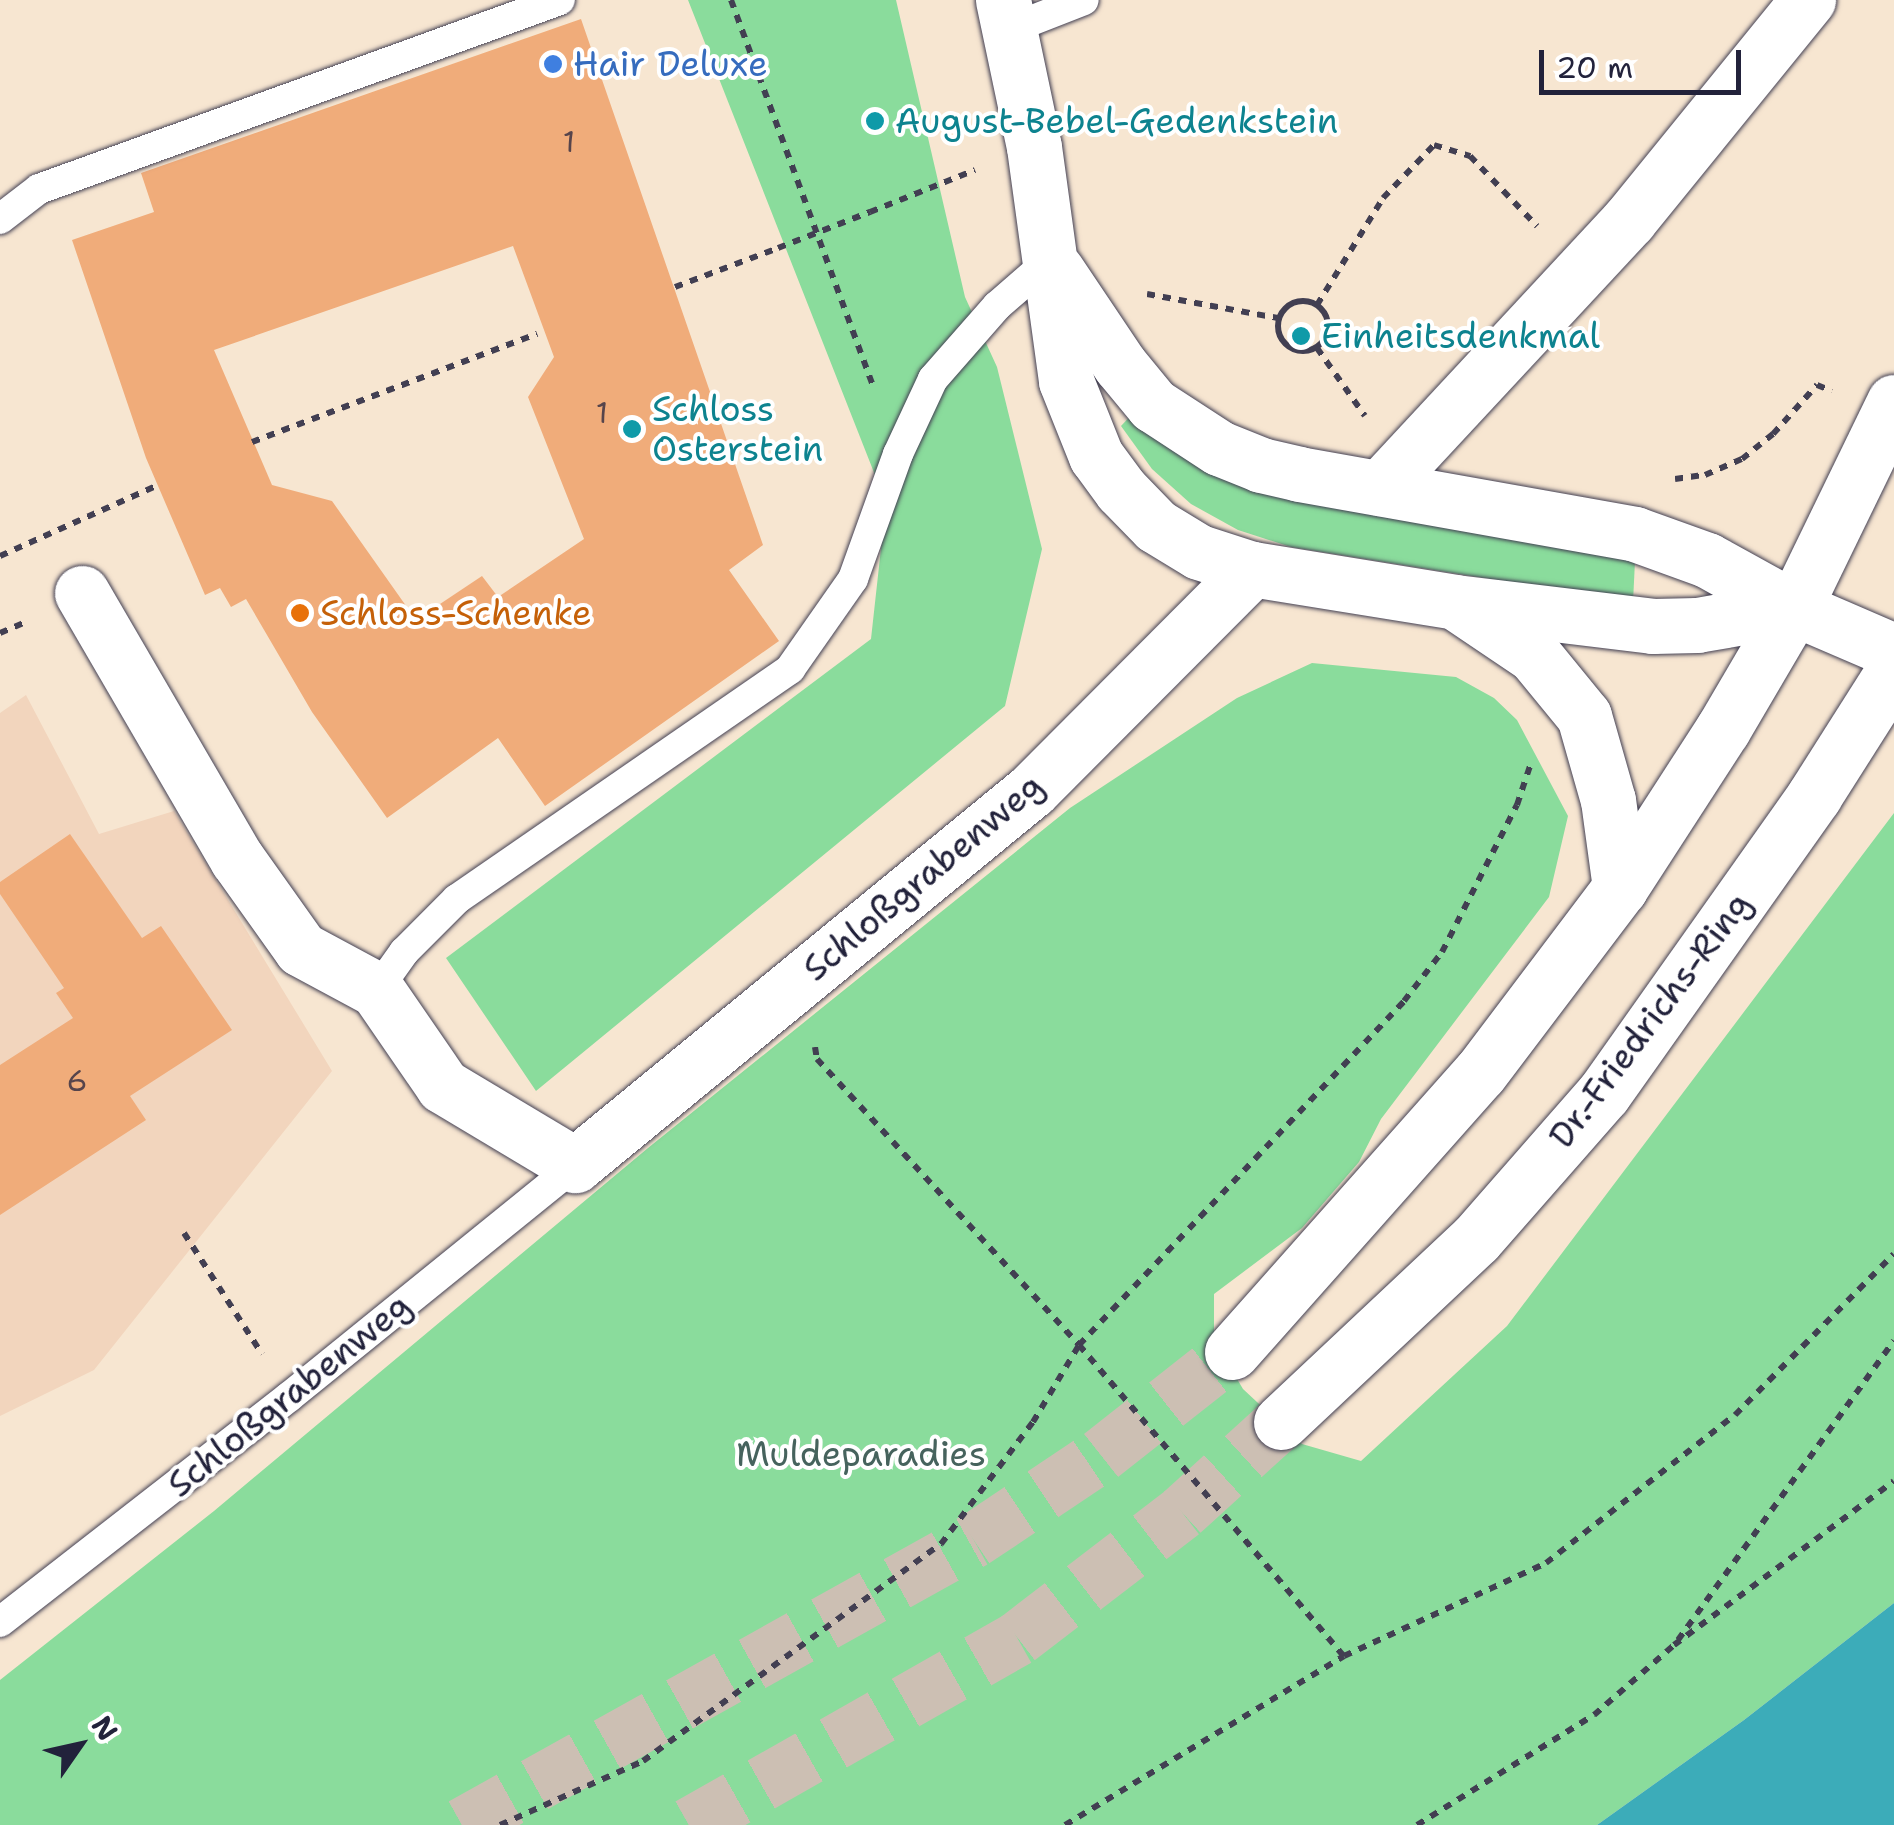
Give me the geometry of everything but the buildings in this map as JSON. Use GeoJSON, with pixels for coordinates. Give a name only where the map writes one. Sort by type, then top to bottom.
{"type":"FeatureCollection","features":[{"type":"Feature","properties":{"kind":"main road"},"geometry":{"type":"LineString","coordinates":[[1390,477],[1629,220],[1808,0]]}},
{"type":"Feature","properties":{"kind":"main road"},"geometry":{"type":"LineString","coordinates":[[1006,14],[1056,269],[1066,380],[1096,456],[1121,490],[1156,526],[1200,552],[1252,570],[1455,602],[1653,626],[1697,625],[1794,608]]}},
{"type":"Feature","properties":{"kind":"main road"},"geometry":{"type":"LineString","coordinates":[[1056,269],[1120,365],[1154,405],[1185,430],[1260,465],[1390,477],[1655,541],[1707,560],[1794,608],[1894,652]]}},
{"type":"Feature","properties":{"kind":"main road"},"geometry":{"type":"LineString","coordinates":[[1232,1352],[1480,1073],[1620,888],[1723,729],[1794,608],[1894,402]]}},
{"type":"Feature","properties":{"kind":"main road","name":"Schloßgrabenweg"},"geometry":{"type":"LineString","coordinates":[[575,1165],[1032,790],[1252,570]]}},
{"type":"Feature","properties":{"kind":"main road"},"geometry":{"type":"LineString","coordinates":[[82,594],[237,860],[301,949],[377,990],[443,1086],[575,1165]]}},
{"type":"Feature","properties":{"kind":"main road"},"geometry":{"type":"LineString","coordinates":[[1455,602],[1534,655],[1584,716],[1608,800],[1620,888]]}},
{"type":"Feature","properties":{"kind":"main road","name":"Dr.-Friedrichs-Ring"},"geometry":{"type":"LineString","coordinates":[[1281,1422],[1476,1238],[1604,1093],[1814,796],[1894,670]]}},
{"type":"Feature","properties":{"kind":"lane"},"geometry":{"type":"LineString","coordinates":[[0,218],[39,189],[560,0]]}},
{"type":"Feature","properties":{"kind":"lane"},"geometry":{"type":"LineString","coordinates":[[1006,14],[1084,0]]}},
{"type":"Feature","properties":{"kind":"lane"},"geometry":{"type":"LineString","coordinates":[[377,990],[404,952],[457,899],[790,669],[853,579],[898,454],[933,379],[997,306],[1056,269]]}},
{"type":"Feature","properties":{"kind":"lane","name":"Schloßgrabenweg"},"geometry":{"type":"LineString","coordinates":[[0,1622],[290,1397],[575,1165]]}},
{"type":"Feature","properties":{"kind":"path"},"geometry":{"type":"LineString","coordinates":[[731,0],[898,454]]}},
{"type":"Feature","properties":{"kind":"path"},"geometry":{"type":"LineString","coordinates":[[1317,305],[1383,198],[1434,145],[1470,156],[1548,238]]}},
{"type":"Feature","properties":{"kind":"path"},"geometry":{"type":"LineString","coordinates":[[675,287],[1034,147]]}},
{"type":"Feature","properties":{"kind":"path"},"geometry":{"type":"LineString","coordinates":[[1056,269],[1278,318]]}},
{"type":"Feature","properties":{"kind":"path"},"geometry":{"type":"LineString","coordinates":[[1292,303],[1317,305],[1328,327],[1317,348],[1301,352],[1286,346],[1278,331],[1278,318],[1292,303]]}},
{"type":"Feature","properties":{"kind":"path"},"geometry":{"type":"LineString","coordinates":[[252,442],[537,334]]}},
{"type":"Feature","properties":{"kind":"path"},"geometry":{"type":"LineString","coordinates":[[1317,348],[1390,477]]}},
{"type":"Feature","properties":{"kind":"path"},"geometry":{"type":"LineString","coordinates":[[1655,541],[1654,483],[1705,474],[1742,459],[1773,434],[1817,385]]}},
{"type":"Feature","properties":{"kind":"path"},"geometry":{"type":"LineString","coordinates":[[0,556],[156,486]]}},
{"type":"Feature","properties":{"kind":"path"},"geometry":{"type":"LineString","coordinates":[[0,633],[13,629]]}},
{"type":"Feature","properties":{"kind":"path"},"geometry":{"type":"LineString","coordinates":[[500,1825],[643,1760],[940,1544],[1032,1422],[1079,1345],[1404,1001],[1442,952],[1517,805],[1537,744],[1584,716]]}},
{"type":"Feature","properties":{"kind":"path"},"geometry":{"type":"LineString","coordinates":[[802,978],[817,1058],[1079,1345],[1344,1656]]}},
{"type":"Feature","properties":{"kind":"path"},"geometry":{"type":"LineString","coordinates":[[184,1233],[290,1397]]}},
{"type":"Feature","properties":{"kind":"path"},"geometry":{"type":"LineString","coordinates":[[1065,1825],[1344,1656],[1546,1562],[1735,1415],[1894,1254]]}},
{"type":"Feature","properties":{"kind":"path"},"geometry":{"type":"LineString","coordinates":[[1674,1646],[1894,1341]]}},
{"type":"Feature","properties":{"kind":"path"},"geometry":{"type":"LineString","coordinates":[[1416,1825],[1594,1716],[1674,1646],[1894,1481]]}},
{"type":"Feature","properties":{"kind":"shaded area"},"geometry":{"type":"Polygon","coordinates":[[[26,695],[99,834],[174,811],[332,1071],[94,1370],[0,1416],[0,713],[26,695]]]}},
{"type":"Feature","properties":{"kind":"green space"},"geometry":{"type":"Polygon","coordinates":[[[688,0],[896,0],[965,297],[997,367],[1042,549],[1005,706],[536,1091],[446,958],[871,639],[886,503],[688,0]]]}},
{"type":"Feature","properties":{"kind":"green space"},"geometry":{"type":"Polygon","coordinates":[[[1135,411],[1635,561],[1633,602],[1291,547],[1238,530],[1191,504],[1152,469],[1121,426],[1135,411]]]}},
{"type":"Feature","properties":{"kind":"green space","name":"Muldeparadies"},"geometry":{"type":"Polygon","coordinates":[[[1312,663],[1456,677],[1494,698],[1517,720],[1568,816],[1549,897],[1381,1119],[1359,1162],[1302,1228],[1214,1294],[1214,1340],[1243,1389],[1302,1444],[1361,1461],[1507,1326],[1894,813],[1894,1603],[1744,1720],[1597,1825],[0,1825],[0,1680],[214,1511],[648,1148],[1070,808],[1237,698],[1312,663]]]}},
{"type":"Feature","properties":{"kind":"water"},"geometry":{"type":"Polygon","coordinates":[[[1894,1603],[1894,1825],[1597,1825],[1744,1720],[1894,1603]]]}},
{"type":"Feature","properties":{"kind":"tunnel"},"geometry":{"type":"LineString","coordinates":[[462,1825],[974,1540],[1101,1455],[1232,1352]]}},
{"type":"Feature","properties":{"kind":"tunnel"},"geometry":{"type":"LineString","coordinates":[[689,1825],[1018,1638],[1182,1512],[1281,1422]]}},
{"type":"Feature","properties":{"kind":"place","name":"Hair Deluxe"},"geometry":{"type":"Point","coordinates":[553,64]}},
{"type":"Feature","properties":{"kind":"place","name":"August-Bebel-Gedenkstein"},"geometry":{"type":"Point","coordinates":[875,121]}},
{"type":"Feature","properties":{"kind":"place","name":"Einheitsdenkmal"},"geometry":{"type":"Point","coordinates":[1301,336]}},
{"type":"Feature","properties":{"kind":"place","name":"Schloss Osterstein"},"geometry":{"type":"Point","coordinates":[632,429]}},
{"type":"Feature","properties":{"kind":"place","name":"Schloss-Schenke"},"geometry":{"type":"Point","coordinates":[300,613]}}]}
